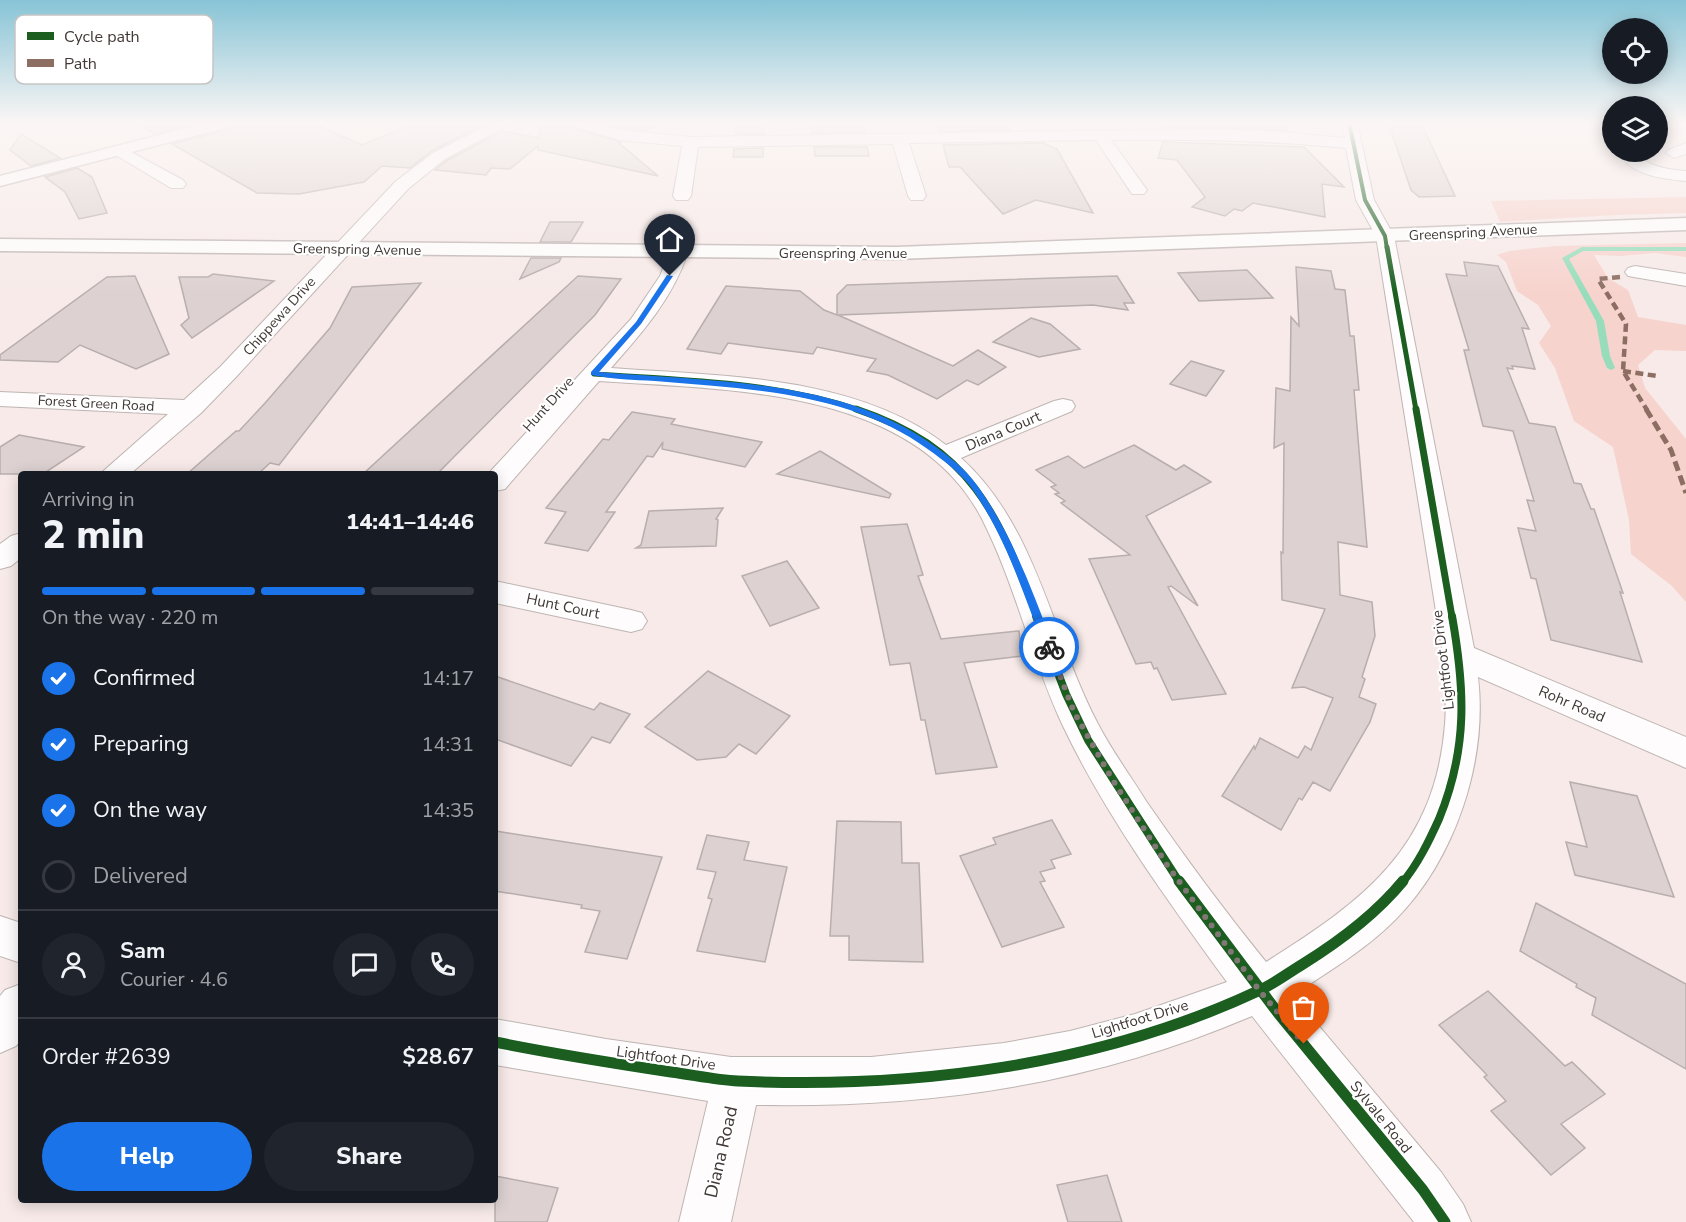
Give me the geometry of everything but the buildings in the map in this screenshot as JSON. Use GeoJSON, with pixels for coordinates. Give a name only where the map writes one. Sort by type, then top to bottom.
{"type":"FeatureCollection","features":[{"type":"Feature","properties":{"kind":"main road","name":"Greenspring Avenue"},"geometry":{"type":"LineString","coordinates":[[0,245],[906,253],[1686,224]]}},
{"type":"Feature","properties":{"kind":"street"},"geometry":{"type":"LineString","coordinates":[[168,179],[177,184]]}},
{"type":"Feature","properties":{"kind":"street","name":"Chippewa Drive"},"geometry":{"type":"LineString","coordinates":[[117,471],[192,408],[228,372],[341,248],[409,179]]}},
{"type":"Feature","properties":{"kind":"street"},"geometry":{"type":"LineString","coordinates":[[682,196],[685,179]]}},
{"type":"Feature","properties":{"kind":"street"},"geometry":{"type":"LineString","coordinates":[[912,179],[917,196]]}},
{"type":"Feature","properties":{"kind":"street"},"geometry":{"type":"LineString","coordinates":[[1131,179],[1138,189]]}},
{"type":"Feature","properties":{"kind":"street","name":"Lightfoot Drive"},"geometry":{"type":"LineString","coordinates":[[498,1043],[591,1061],[737,1081],[878,1080],[995,1069],[1088,1049],[1176,1024],[1259,990],[1332,946],[1375,912],[1415,865],[1442,812],[1459,753],[1464,705],[1459,655],[1385,236],[1365,200],[1361,179]]}},
{"type":"Feature","properties":{"kind":"street","name":"Hunt Drive"},"geometry":{"type":"LineString","coordinates":[[498,480],[594,374],[651,306],[670,276],[678,252]]}},
{"type":"Feature","properties":{"kind":"street"},"geometry":{"type":"LineString","coordinates":[[1635,272],[1686,280]]}},
{"type":"Feature","properties":{"kind":"street","name":"Sylvale Road"},"geometry":{"type":"LineString","coordinates":[[594,374],[744,387],[820,398],[882,418],[912,434],[943,456],[972,483],[993,515],[1012,552],[1074,712],[1112,779],[1167,865],[1259,990],[1423,1190],[1445,1222]]}},
{"type":"Feature","properties":{"kind":"street","name":"Forest Green Road"},"geometry":{"type":"LineString","coordinates":[[0,399],[192,408]]}},
{"type":"Feature","properties":{"kind":"street","name":"Diana Court"},"geometry":{"type":"LineString","coordinates":[[943,456],[1064,406]]}},
{"type":"Feature","properties":{"kind":"street"},"geometry":{"type":"LineString","coordinates":[[0,559],[18,545]]}},
{"type":"Feature","properties":{"kind":"street","name":"Hunt Court"},"geometry":{"type":"LineString","coordinates":[[498,593],[631,621]]}},
{"type":"Feature","properties":{"kind":"street","name":"Rohr Road"},"geometry":{"type":"LineString","coordinates":[[1459,655],[1686,753]]}},
{"type":"Feature","properties":{"kind":"street"},"geometry":{"type":"LineString","coordinates":[[0,936],[18,942]]}},
{"type":"Feature","properties":{"kind":"street"},"geometry":{"type":"LineString","coordinates":[[0,1030],[18,1009]]}},
{"type":"Feature","properties":{"kind":"street","name":"Diana Road"},"geometry":{"type":"LineString","coordinates":[[705,1222],[737,1081]]}},
{"type":"Feature","properties":{"kind":"shaded area"},"geometry":{"type":"Polygon","coordinates":[[[1686,197],[1686,213],[1500,222],[1491,201],[1686,197]]]}},
{"type":"Feature","properties":{"kind":"shaded area"},"geometry":{"type":"Polygon","coordinates":[[[1686,243],[1686,257],[1655,253],[1621,256],[1594,255],[1608,278],[1628,290],[1638,317],[1686,325],[1686,351],[1655,350],[1638,365],[1645,388],[1686,439],[1686,602],[1672,586],[1631,554],[1629,520],[1613,447],[1574,421],[1555,368],[1539,343],[1551,326],[1538,305],[1517,291],[1506,262],[1497,255],[1509,251],[1555,246],[1686,243]]]}},
{"type":"Feature","properties":{"kind":"waterway"},"geometry":{"type":"LineString","coordinates":[[1611,368],[1606,356],[1600,321],[1565,258],[1582,249],[1686,249]]}},
{"type":"Feature","properties":{"kind":"marked path"},"geometry":{"type":"LineString","coordinates":[[1620,277],[1598,279],[1626,324],[1623,371],[1671,450],[1686,493]]}},
{"type":"Feature","properties":{"kind":"marked path"},"geometry":{"type":"LineString","coordinates":[[1623,371],[1657,376]]}},
{"type":"Feature","properties":{"kind":"cycle path"},"geometry":{"type":"LineString","coordinates":[[498,1043],[561,1055],[739,1081],[871,1080],[937,1075],[1004,1066],[1070,1054],[1135,1037],[1198,1016],[1258,991],[1335,943],[1381,906],[1416,863],[1444,807],[1460,745],[1463,697],[1459,655],[1385,236],[1365,200],[1361,179]]}},
{"type":"Feature","properties":{"kind":"cycle path"},"geometry":{"type":"LineString","coordinates":[[594,374],[715,382],[799,394],[839,403],[877,416],[912,433],[950,461],[979,492],[1002,531],[1073,709],[1088,740],[1115,785],[1208,922],[1278,1013],[1423,1190],[1445,1222]]}},
{"type":"Feature","properties":{"kind":"way so far"},"geometry":{"type":"LineString","coordinates":[[1049,647],[1074,712],[1112,779],[1167,865],[1259,990],[1304,1044]]}},
{"type":"Feature","properties":{"kind":"route"},"geometry":{"type":"LineString","coordinates":[[670,276],[639,323],[594,374],[744,387],[820,398],[882,418],[912,434],[943,456],[972,483],[993,515],[1012,552],[1049,647]]}}]}
